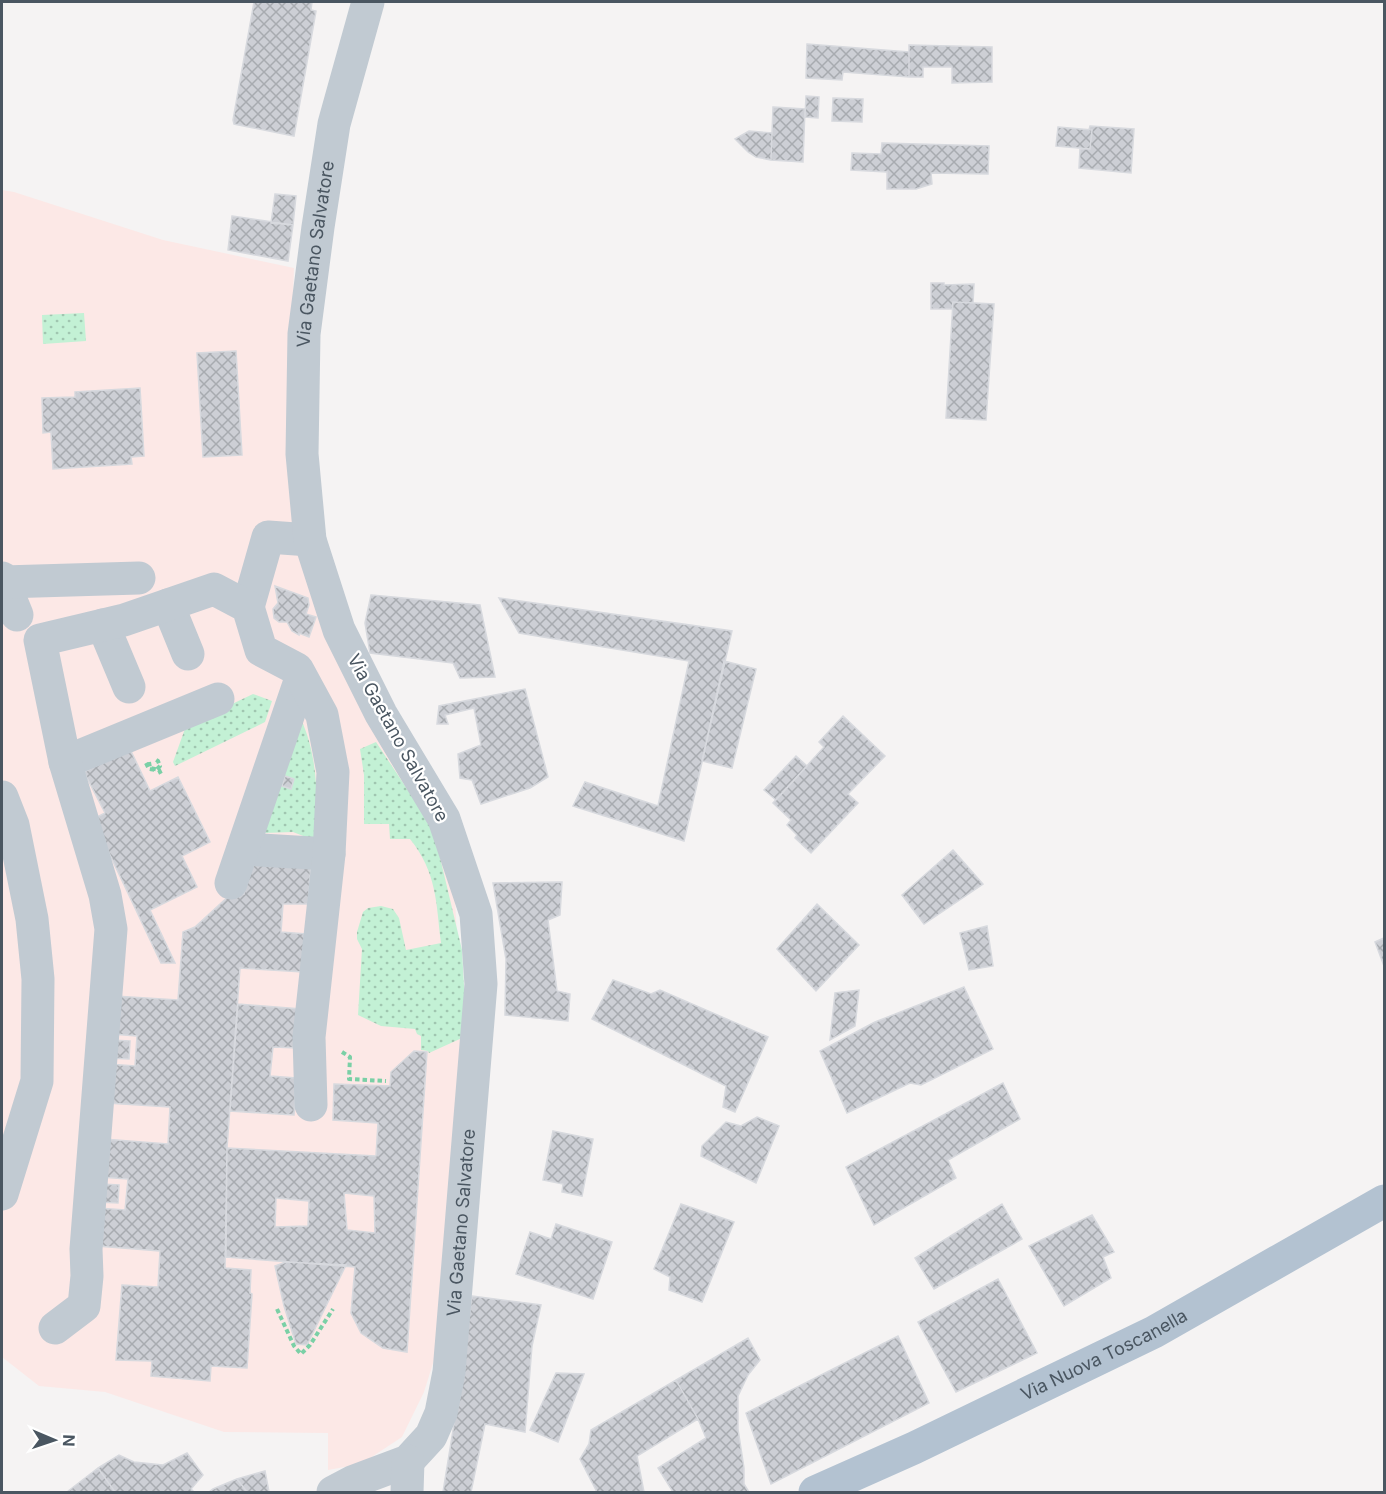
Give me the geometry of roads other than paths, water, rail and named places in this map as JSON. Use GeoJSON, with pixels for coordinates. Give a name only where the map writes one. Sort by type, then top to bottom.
{"type":"FeatureCollection","features":[{"type":"Feature","properties":{"kind":"main road","name":"Via Nuova Toscanella"},"geometry":{"type":"LineString","coordinates":[[815,1492],[925,1443],[1154,1332],[1384,1201]]}},
{"type":"Feature","properties":{"kind":"street","name":"Via Gaetano Salvatore"},"geometry":{"type":"LineString","coordinates":[[349,1489],[407,1477],[431,1436],[441,1413],[449,1372],[481,984],[476,914],[444,819],[381,714],[339,630],[310,540],[302,454],[304,334],[334,124],[368,2]]}},
{"type":"Feature","properties":{"kind":"street"},"geometry":{"type":"LineString","coordinates":[[310,540],[268,537],[248,607],[261,650],[297,669],[322,715],[333,772],[329,854],[309,1037],[311,1105]]}},
{"type":"Feature","properties":{"kind":"street"},"geometry":{"type":"LineString","coordinates":[[17,615],[2,580],[140,578]]}},
{"type":"Feature","properties":{"kind":"street"},"geometry":{"type":"LineString","coordinates":[[55,1328],[84,1306],[87,1276],[86,1249],[111,929],[105,895],[65,762],[40,640],[103,625],[214,590],[248,607]]}},
{"type":"Feature","properties":{"kind":"street"},"geometry":{"type":"LineString","coordinates":[[168,605],[188,654]]}},
{"type":"Feature","properties":{"kind":"street"},"geometry":{"type":"LineString","coordinates":[[103,625],[129,687]]}},
{"type":"Feature","properties":{"kind":"street"},"geometry":{"type":"LineString","coordinates":[[231,883],[302,678]]}},
{"type":"Feature","properties":{"kind":"street"},"geometry":{"type":"LineString","coordinates":[[65,762],[219,699]]}},
{"type":"Feature","properties":{"kind":"street"},"geometry":{"type":"LineString","coordinates":[[2,797],[13,825],[33,919],[38,979],[37,1081],[12,1127],[2,1194]]}},
{"type":"Feature","properties":{"kind":"street"},"geometry":{"type":"LineString","coordinates":[[243,849],[329,854]]}}]}
